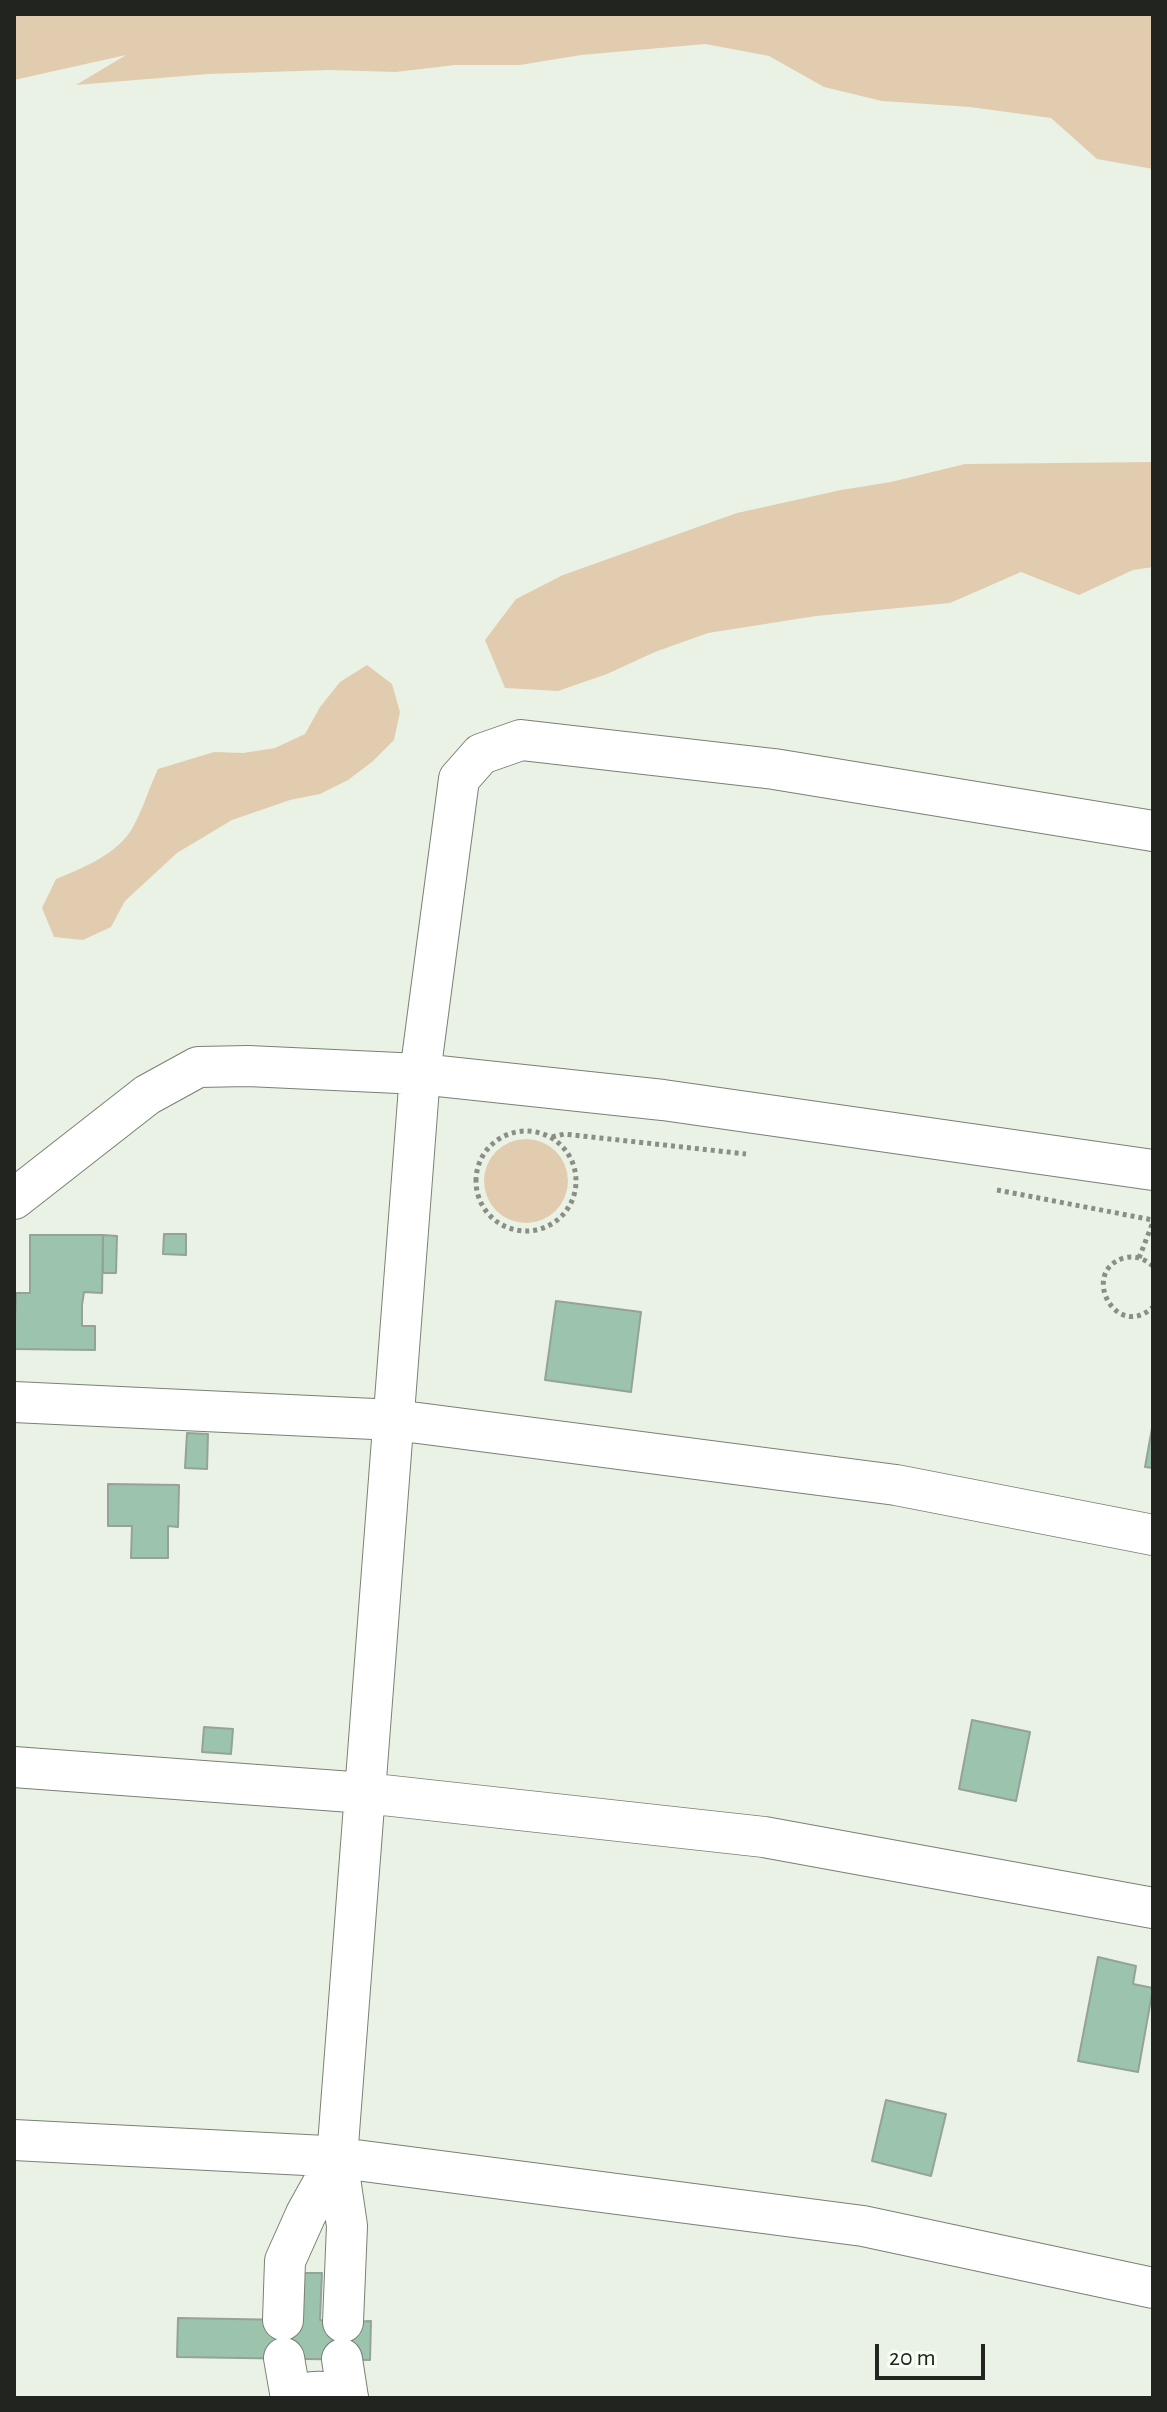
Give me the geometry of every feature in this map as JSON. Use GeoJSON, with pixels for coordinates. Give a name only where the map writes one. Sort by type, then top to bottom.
{"type":"FeatureCollection","features":[{"type":"Feature","properties":{"kind":"street"},"geometry":{"type":"LineString","coordinates":[[337,2158],[312,2202],[285,2261],[284,2339],[294,2398],[317,2391],[345,2369],[347,2226],[337,2158],[420,1074],[459,779],[481,754],[521,740],[774,769],[1153,831]]}},
{"type":"Feature","properties":{"kind":"street"},"geometry":{"type":"LineString","coordinates":[[14,1199],[147,1095],[198,1067],[248,1066],[420,1074],[663,1100],[1153,1170]]}},
{"type":"Feature","properties":{"kind":"street"},"geometry":{"type":"LineString","coordinates":[[14,1402],[395,1420],[896,1485],[1153,1535]]}},
{"type":"Feature","properties":{"kind":"street"},"geometry":{"type":"LineString","coordinates":[[14,1767],[365,1793],[764,1837],[1153,1908]]}},
{"type":"Feature","properties":{"kind":"street"},"geometry":{"type":"LineString","coordinates":[[14,2140],[302,2154],[863,2226],[1153,2288]]}},
{"type":"Feature","properties":{"kind":"path"},"geometry":{"type":"LineString","coordinates":[[552,1137],[565,1147],[576,1174],[572,1203],[550,1225],[535,1231],[519,1231],[504,1226],[481,1203],[476,1187],[482,1156],[506,1134],[521,1130],[537,1131],[552,1137],[564,1134],[753,1155]]}},
{"type":"Feature","properties":{"kind":"path"},"geometry":{"type":"LineString","coordinates":[[986,1188],[1153,1221],[1139,1258]]}},
{"type":"Feature","properties":{"kind":"path"},"geometry":{"type":"LineString","coordinates":[[1153,1266],[1139,1258],[1126,1258],[1114,1263],[1106,1274],[1103,1287],[1106,1299],[1114,1310],[1125,1315],[1139,1316],[1153,1307]]}},
{"type":"Feature","properties":{"kind":"shaded area"},"geometry":{"type":"Polygon","coordinates":[[[14,14],[1153,14],[1153,169],[1097,159],[1051,118],[970,107],[882,101],[824,87],[769,56],[705,44],[581,55],[520,65],[455,65],[396,72],[329,70],[208,74],[76,85],[126,55],[14,80],[14,14]]]}},
{"type":"Feature","properties":{"kind":"shaded area"},"geometry":{"type":"Polygon","coordinates":[[[1153,462],[1153,567],[1133,570],[1079,595],[1021,572],[950,603],[816,616],[708,633],[558,691],[505,688],[485,640],[516,599],[563,575],[737,513],[965,464],[1153,462]]]}},
{"type":"Feature","properties":{"kind":"shaded area"},"geometry":{"type":"Polygon","coordinates":[[[367,665],[392,684],[400,712],[394,740],[372,762],[348,780],[320,794],[290,800],[232,820],[177,853],[125,901],[111,927],[83,940],[54,937],[42,908],[56,879],[99,859],[126,837],[137,820],[158,769],[214,752],[243,753],[275,748],[305,734],[320,707],[340,682],[367,665]]]}},
{"type":"Feature","properties":{"kind":"shaded area"},"geometry":{"type":"Polygon","coordinates":[[[526,1139],[542,1142],[556,1151],[565,1165],[568,1181],[565,1197],[556,1211],[542,1220],[526,1223],[510,1220],[496,1211],[487,1197],[484,1181],[487,1165],[496,1151],[510,1142],[526,1139]]]}},
{"type":"Feature","properties":{"kind":"building"},"geometry":{"type":"Polygon","coordinates":[[[164,1234],[186,1234],[186,1255],[163,1254],[164,1234]]]}},
{"type":"Feature","properties":{"kind":"building"},"geometry":{"type":"Polygon","coordinates":[[[30,1235],[103,1235],[102,1293],[84,1292],[82,1305],[82,1326],[95,1326],[95,1350],[14,1349],[16,1293],[30,1293],[30,1235]]]}},
{"type":"Feature","properties":{"kind":"building"},"geometry":{"type":"Polygon","coordinates":[[[103,1235],[117,1236],[116,1273],[103,1273],[103,1235]]]}},
{"type":"Feature","properties":{"kind":"building"},"geometry":{"type":"Polygon","coordinates":[[[556,1301],[641,1312],[631,1392],[545,1380],[556,1301]]]}},
{"type":"Feature","properties":{"kind":"building"},"geometry":{"type":"Polygon","coordinates":[[[1153,1423],[1153,1468],[1145,1467],[1153,1423]]]}},
{"type":"Feature","properties":{"kind":"building"},"geometry":{"type":"Polygon","coordinates":[[[187,1433],[208,1434],[207,1469],[185,1468],[187,1433]]]}},
{"type":"Feature","properties":{"kind":"building"},"geometry":{"type":"Polygon","coordinates":[[[108,1484],[179,1485],[178,1527],[168,1526],[168,1558],[131,1558],[132,1526],[108,1526],[108,1484]]]}},
{"type":"Feature","properties":{"kind":"building"},"geometry":{"type":"Polygon","coordinates":[[[972,1720],[1030,1732],[1016,1801],[959,1789],[972,1720]]]}},
{"type":"Feature","properties":{"kind":"building"},"geometry":{"type":"Polygon","coordinates":[[[204,1727],[233,1729],[231,1754],[202,1752],[204,1727]]]}},
{"type":"Feature","properties":{"kind":"building"},"geometry":{"type":"Polygon","coordinates":[[[1098,1957],[1136,1966],[1133,1984],[1153,1988],[1138,2072],[1078,2061],[1098,1957]]]}},
{"type":"Feature","properties":{"kind":"building"},"geometry":{"type":"Polygon","coordinates":[[[886,2100],[946,2114],[931,2176],[872,2161],[886,2100]]]}},
{"type":"Feature","properties":{"kind":"building"},"geometry":{"type":"Polygon","coordinates":[[[289,2273],[322,2273],[320,2320],[371,2321],[370,2360],[177,2357],[178,2318],[288,2320],[289,2273]]]}}]}
